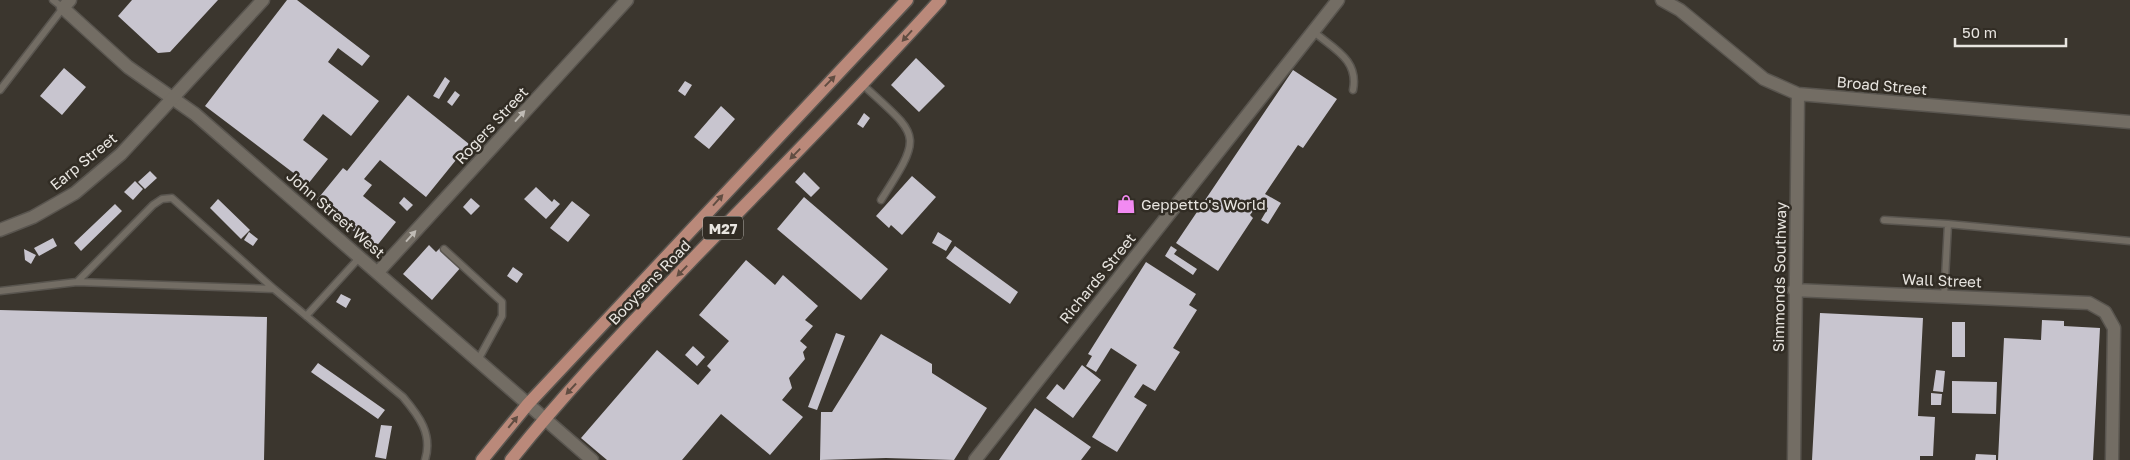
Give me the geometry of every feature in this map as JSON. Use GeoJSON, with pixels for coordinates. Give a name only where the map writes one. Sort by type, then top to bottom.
{"type":"FeatureCollection","features":[{"type":"Feature","properties":{"kind":"main road","name":"Booysens Road"},"geometry":{"type":"LineString","coordinates":[[482,460],[528,404],[907,0]]}},
{"type":"Feature","properties":{"kind":"main road","name":"Booysens Road"},"geometry":{"type":"LineString","coordinates":[[511,460],[545,418],[636,318],[862,84],[940,0]]}},
{"type":"Feature","properties":{"kind":"street","name":"Earp Street"},"geometry":{"type":"LineString","coordinates":[[0,230],[34,218],[75,193],[121,154],[263,0]]}},
{"type":"Feature","properties":{"kind":"street","name":"Rogers Street"},"geometry":{"type":"LineString","coordinates":[[378,272],[627,0]]}},
{"type":"Feature","properties":{"kind":"street","name":"Richards Street"},"geometry":{"type":"LineString","coordinates":[[975,460],[1338,0]]}},
{"type":"Feature","properties":{"kind":"street","name":"Broad Street"},"geometry":{"type":"LineString","coordinates":[[1662,0],[1680,10],[1764,79],[1798,94],[2130,122]]}},
{"type":"Feature","properties":{"kind":"street","name":"John Street West"},"geometry":{"type":"LineString","coordinates":[[62,3],[128,67],[173,98],[210,127],[592,460]]}},
{"type":"Feature","properties":{"kind":"street","name":"Simmonds Southway"},"geometry":{"type":"LineString","coordinates":[[1794,460],[1794,290],[1798,94]]}},
{"type":"Feature","properties":{"kind":"street","name":"Wall Street"},"geometry":{"type":"LineString","coordinates":[[1794,290],[2089,303],[2105,312],[2114,328],[2112,460]]}},
{"type":"Feature","properties":{"kind":"lane"},"geometry":{"type":"LineString","coordinates":[[0,90],[62,3]]}},
{"type":"Feature","properties":{"kind":"lane"},"geometry":{"type":"LineString","coordinates":[[1314,32],[1351,64],[1355,79],[1353,90]]}},
{"type":"Feature","properties":{"kind":"lane"},"geometry":{"type":"LineString","coordinates":[[862,84],[904,123],[911,136],[911,148],[906,161],[881,200]]}},
{"type":"Feature","properties":{"kind":"lane"},"geometry":{"type":"LineString","coordinates":[[77,282],[153,205],[162,199],[172,198],[274,289],[403,397],[420,418],[428,444],[425,460]]}},
{"type":"Feature","properties":{"kind":"lane"},"geometry":{"type":"LineString","coordinates":[[1884,220],[2130,241]]}},
{"type":"Feature","properties":{"kind":"lane"},"geometry":{"type":"LineString","coordinates":[[1944,297],[1948,224]]}},
{"type":"Feature","properties":{"kind":"lane"},"geometry":{"type":"LineString","coordinates":[[444,249],[502,302],[502,316],[478,360]]}},
{"type":"Feature","properties":{"kind":"lane"},"geometry":{"type":"LineString","coordinates":[[306,316],[360,257]]}},
{"type":"Feature","properties":{"kind":"lane"},"geometry":{"type":"LineString","coordinates":[[0,291],[77,282],[274,289]]}},
{"type":"Feature","properties":{"kind":"building"},"geometry":{"type":"Polygon","coordinates":[[[132,0],[218,0],[170,52],[158,53],[118,16],[132,0]]]}},
{"type":"Feature","properties":{"kind":"building"},"geometry":{"type":"Polygon","coordinates":[[[287,0],[297,0],[370,56],[362,66],[338,48],[328,62],[379,101],[351,136],[323,114],[303,140],[328,159],[308,184],[205,106],[287,0]]]}},
{"type":"Feature","properties":{"kind":"building"},"geometry":{"type":"Polygon","coordinates":[[[916,58],[945,86],[919,112],[891,85],[916,58]]]}},
{"type":"Feature","properties":{"kind":"building"},"geometry":{"type":"Polygon","coordinates":[[[64,68],[86,87],[62,115],[40,96],[64,68]]]}},
{"type":"Feature","properties":{"kind":"building"},"geometry":{"type":"Polygon","coordinates":[[[1293,70],[1337,99],[1303,148],[1298,145],[1265,194],[1281,203],[1268,224],[1261,220],[1268,208],[1259,203],[1250,215],[1253,218],[1218,271],[1176,243],[1293,70]]]}},
{"type":"Feature","properties":{"kind":"building"},"geometry":{"type":"Polygon","coordinates":[[[445,77],[450,81],[439,99],[433,96],[445,77]]]}},
{"type":"Feature","properties":{"kind":"building"},"geometry":{"type":"Polygon","coordinates":[[[685,81],[692,85],[685,96],[678,91],[685,81]]]}},
{"type":"Feature","properties":{"kind":"building"},"geometry":{"type":"Polygon","coordinates":[[[455,91],[460,95],[452,106],[447,102],[455,91]]]}},
{"type":"Feature","properties":{"kind":"building"},"geometry":{"type":"Polygon","coordinates":[[[408,95],[469,144],[426,197],[380,160],[364,179],[372,185],[363,196],[396,222],[375,248],[316,201],[343,168],[347,171],[408,95]]]}},
{"type":"Feature","properties":{"kind":"building"},"geometry":{"type":"Polygon","coordinates":[[[721,106],[735,119],[709,149],[694,137],[721,106]]]}},
{"type":"Feature","properties":{"kind":"building"},"geometry":{"type":"Polygon","coordinates":[[[864,113],[870,118],[863,128],[857,124],[864,113]]]}},
{"type":"Feature","properties":{"kind":"building"},"geometry":{"type":"Polygon","coordinates":[[[150,171],[157,178],[145,189],[138,182],[150,171]]]}},
{"type":"Feature","properties":{"kind":"building"},"geometry":{"type":"Polygon","coordinates":[[[804,172],[820,188],[811,197],[795,182],[804,172]]]}},
{"type":"Feature","properties":{"kind":"building"},"geometry":{"type":"Polygon","coordinates":[[[912,176],[936,197],[902,235],[891,225],[889,228],[876,216],[912,176]]]}},
{"type":"Feature","properties":{"kind":"building"},"geometry":{"type":"Polygon","coordinates":[[[135,181],[143,189],[133,200],[124,192],[135,181]]]}},
{"type":"Feature","properties":{"kind":"building"},"geometry":{"type":"Polygon","coordinates":[[[536,187],[552,202],[554,199],[560,204],[546,219],[524,199],[536,187]]]}},
{"type":"Feature","properties":{"kind":"building"},"geometry":{"type":"Polygon","coordinates":[[[404,197],[413,205],[407,211],[399,203],[404,197]]]}},
{"type":"Feature","properties":{"kind":"building"},"geometry":{"type":"Polygon","coordinates":[[[804,197],[888,269],[861,300],[777,229],[804,197]]]}},
{"type":"Feature","properties":{"kind":"building"},"geometry":{"type":"Polygon","coordinates":[[[471,198],[480,206],[471,215],[463,207],[471,198]]]}},
{"type":"Feature","properties":{"kind":"building"},"geometry":{"type":"Polygon","coordinates":[[[218,199],[250,230],[241,239],[210,208],[218,199]]]}},
{"type":"Feature","properties":{"kind":"building"},"geometry":{"type":"Polygon","coordinates":[[[572,201],[590,215],[568,242],[550,228],[572,201]]]}},
{"type":"Feature","properties":{"kind":"building"},"geometry":{"type":"Polygon","coordinates":[[[115,204],[122,211],[81,251],[74,243],[115,204]]]}},
{"type":"Feature","properties":{"kind":"building"},"geometry":{"type":"Polygon","coordinates":[[[249,232],[258,239],[253,246],[244,240],[249,232]]]}},
{"type":"Feature","properties":{"kind":"building"},"geometry":{"type":"Polygon","coordinates":[[[938,232],[952,241],[946,251],[932,243],[938,232]]]}},
{"type":"Feature","properties":{"kind":"building"},"geometry":{"type":"Polygon","coordinates":[[[53,238],[57,246],[39,256],[34,248],[53,238]]]}},
{"type":"Feature","properties":{"kind":"building"},"geometry":{"type":"Polygon","coordinates":[[[429,245],[436,252],[441,247],[462,266],[432,300],[403,274],[429,245]]]}},
{"type":"Feature","properties":{"kind":"building"},"geometry":{"type":"Polygon","coordinates":[[[955,246],[1018,292],[1010,304],[946,258],[955,246]]]}},
{"type":"Feature","properties":{"kind":"building"},"geometry":{"type":"Polygon","coordinates":[[[1171,246],[1177,250],[1174,254],[1197,269],[1193,275],[1165,256],[1171,246]]]}},
{"type":"Feature","properties":{"kind":"building"},"geometry":{"type":"Polygon","coordinates":[[[24,249],[36,255],[31,264],[25,260],[24,249]]]}},
{"type":"Feature","properties":{"kind":"building"},"geometry":{"type":"Polygon","coordinates":[[[746,260],[775,285],[783,275],[818,306],[805,320],[813,326],[800,341],[807,347],[803,352],[805,359],[789,378],[792,388],[782,400],[803,417],[770,455],[721,414],[682,460],[607,460],[581,438],[657,350],[698,385],[711,370],[707,366],[729,341],[699,315],[746,260]]]}},
{"type":"Feature","properties":{"kind":"building"},"geometry":{"type":"Polygon","coordinates":[[[1146,262],[1196,294],[1189,305],[1197,310],[1173,348],[1180,352],[1155,391],[1143,384],[1134,397],[1147,405],[1117,452],[1092,437],[1137,365],[1111,348],[1096,372],[1086,366],[1092,356],[1088,354],[1146,262]]]}},
{"type":"Feature","properties":{"kind":"building"},"geometry":{"type":"Polygon","coordinates":[[[513,267],[523,274],[517,283],[507,276],[513,267]]]}},
{"type":"Feature","properties":{"kind":"building"},"geometry":{"type":"Polygon","coordinates":[[[341,294],[351,299],[346,308],[336,302],[341,294]]]}},
{"type":"Feature","properties":{"kind":"building"},"geometry":{"type":"Polygon","coordinates":[[[0,310],[267,317],[264,460],[0,460],[0,310]]]}},
{"type":"Feature","properties":{"kind":"building"},"geometry":{"type":"Polygon","coordinates":[[[1820,313],[1923,318],[1918,416],[1935,417],[1933,456],[1920,456],[1920,460],[1812,460],[1820,313]]]}},
{"type":"Feature","properties":{"kind":"building"},"geometry":{"type":"Polygon","coordinates":[[[2042,320],[2064,321],[2064,326],[2100,328],[2093,460],[1998,460],[2004,338],[2041,340],[2042,320]]]}},
{"type":"Feature","properties":{"kind":"building"},"geometry":{"type":"Polygon","coordinates":[[[1952,322],[1965,322],[1965,357],[1952,357],[1952,322]]]}},
{"type":"Feature","properties":{"kind":"building"},"geometry":{"type":"Polygon","coordinates":[[[836,333],[845,336],[817,410],[808,407],[836,333]]]}},
{"type":"Feature","properties":{"kind":"building"},"geometry":{"type":"Polygon","coordinates":[[[881,334],[932,364],[932,373],[987,408],[954,460],[886,458],[820,460],[821,412],[832,412],[881,334]]]}},
{"type":"Feature","properties":{"kind":"building"},"geometry":{"type":"Polygon","coordinates":[[[693,346],[705,357],[697,366],[685,355],[693,346]]]}},
{"type":"Feature","properties":{"kind":"building"},"geometry":{"type":"Polygon","coordinates":[[[318,363],[385,410],[378,419],[311,372],[318,363]]]}},
{"type":"Feature","properties":{"kind":"building"},"geometry":{"type":"Polygon","coordinates":[[[1082,365],[1101,380],[1073,418],[1046,398],[1057,384],[1064,390],[1082,365]]]}},
{"type":"Feature","properties":{"kind":"building"},"geometry":{"type":"Polygon","coordinates":[[[1936,370],[1945,371],[1943,392],[1933,391],[1936,370]]]}},
{"type":"Feature","properties":{"kind":"building"},"geometry":{"type":"Polygon","coordinates":[[[1952,381],[1997,382],[1996,414],[1952,413],[1952,381]]]}},
{"type":"Feature","properties":{"kind":"building"},"geometry":{"type":"Polygon","coordinates":[[[1931,393],[1942,394],[1941,405],[1931,405],[1931,393]]]}},
{"type":"Feature","properties":{"kind":"building"},"geometry":{"type":"Polygon","coordinates":[[[1035,408],[1091,447],[1081,460],[999,460],[1035,408]]]}},
{"type":"Feature","properties":{"kind":"building"},"geometry":{"type":"Polygon","coordinates":[[[381,425],[392,426],[386,459],[375,457],[381,425]]]}},
{"type":"Feature","properties":{"kind":"building"},"geometry":{"type":"Polygon","coordinates":[[[1976,454],[1996,455],[1996,460],[1975,460],[1976,454]]]}},
{"type":"Feature","properties":{"kind":"place","name":"Geppetto's World"},"geometry":{"type":"Point","coordinates":[1126,204]}}]}
